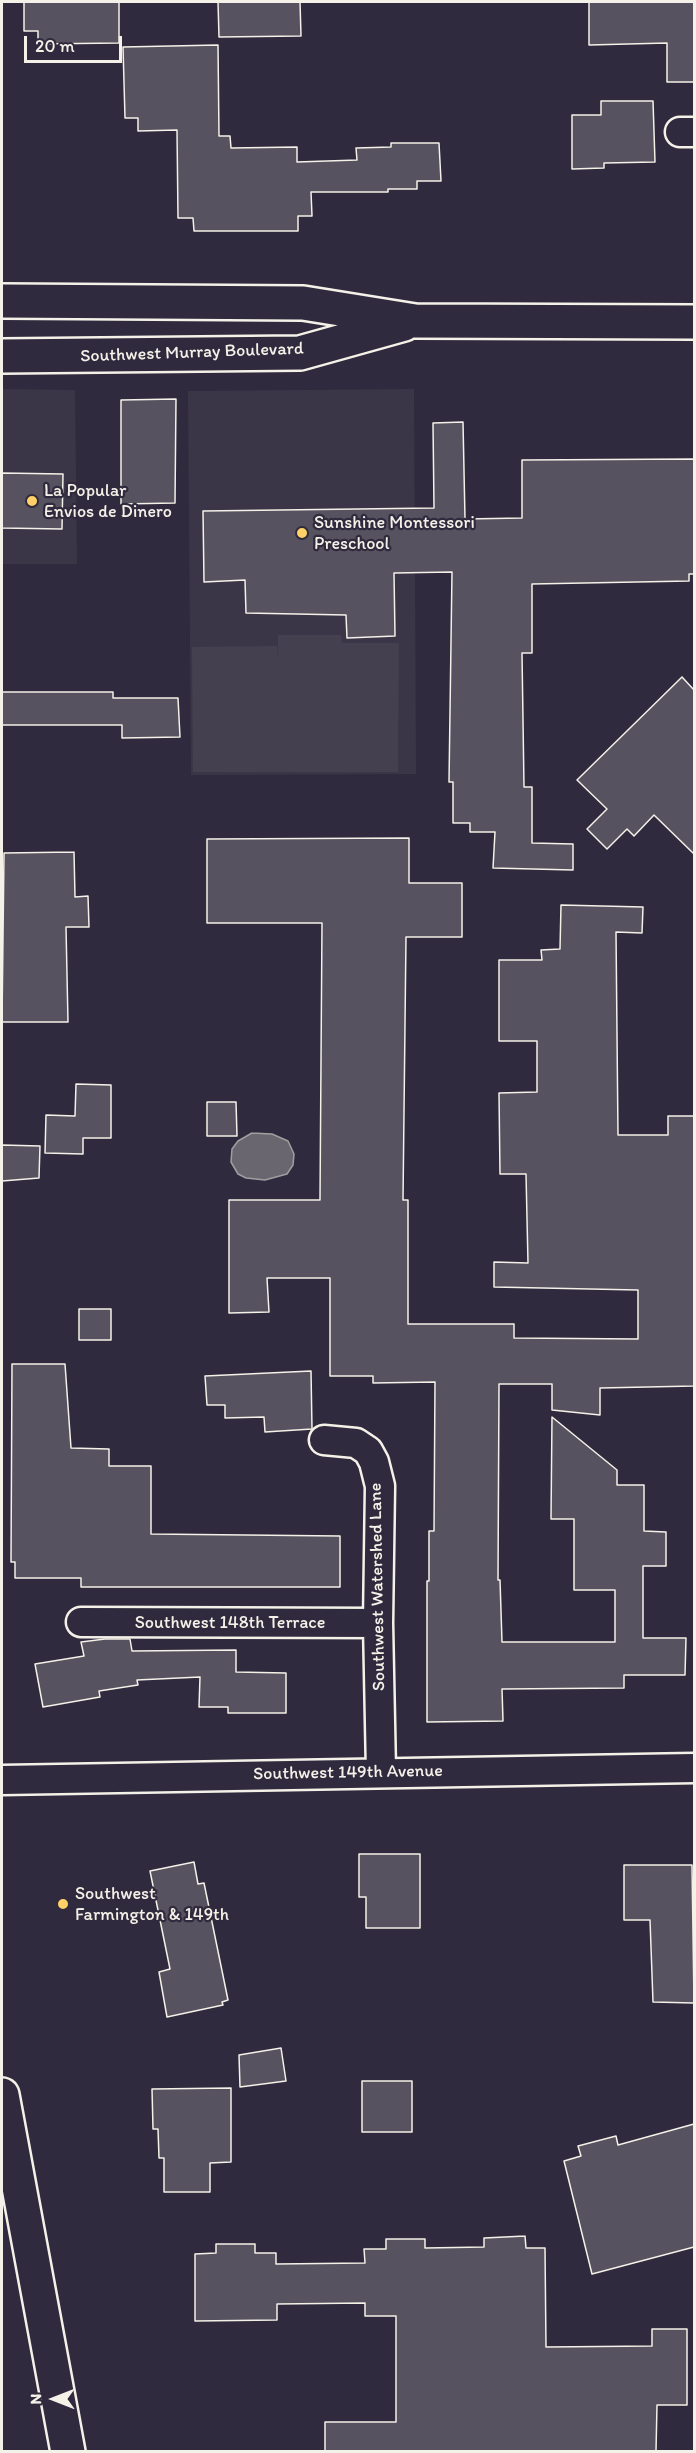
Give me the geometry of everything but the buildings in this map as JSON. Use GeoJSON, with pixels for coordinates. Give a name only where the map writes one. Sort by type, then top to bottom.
{"type":"FeatureCollection","features":[{"type":"Feature","properties":{"kind":"main road","name":"Southwest Murray Boulevard"},"geometry":{"type":"LineString","coordinates":[[2,301],[303,303],[415,321],[694,322]]}},
{"type":"Feature","properties":{"kind":"main road","name":"Southwest Murray Boulevard"},"geometry":{"type":"LineString","coordinates":[[2,356],[300,352],[415,321]]}},
{"type":"Feature","properties":{"kind":"main road"},"geometry":{"type":"LineString","coordinates":[[2,2096],[68,2451]]}},
{"type":"Feature","properties":{"kind":"street","name":"Southwest Watershed Lane"},"geometry":{"type":"LineString","coordinates":[[324,1440],[356,1443],[368,1451],[374,1462],[380,1486],[378,1623],[381,1772]]}},
{"type":"Feature","properties":{"kind":"street","name":"Southwest 148th Terrace"},"geometry":{"type":"LineString","coordinates":[[81,1622],[378,1623]]}},
{"type":"Feature","properties":{"kind":"street","name":"Southwest 149th Avenue"},"geometry":{"type":"LineString","coordinates":[[2,1780],[694,1768]]}},
{"type":"Feature","properties":{"kind":"shaded area"},"geometry":{"type":"Polygon","coordinates":[[[2,389],[75,390],[77,564],[2,564],[2,389]]]}},
{"type":"Feature","properties":{"kind":"shaded area","name":"Sunshine Montessori Preschool"},"geometry":{"type":"Polygon","coordinates":[[[414,389],[416,774],[191,775],[188,391],[414,389]]]}},
{"type":"Feature","properties":{"kind":"shaded area"},"geometry":{"type":"Polygon","coordinates":[[[278,635],[341,635],[342,643],[399,643],[398,772],[193,772],[192,647],[277,646],[278,660],[278,635]]]}},
{"type":"Feature","properties":{"kind":"shaded area"},"geometry":{"type":"Polygon","coordinates":[[[252,1133],[272,1134],[288,1141],[294,1154],[293,1165],[287,1174],[265,1180],[246,1178],[238,1174],[231,1162],[232,1149],[238,1141],[252,1133]]]}},
{"type":"Feature","properties":{"kind":"place","name":"La Popular Envios de Dinero"},"geometry":{"type":"Point","coordinates":[32,501]}},
{"type":"Feature","properties":{"kind":"place","name":"Sunshine Montessori Preschool"},"geometry":{"type":"Point","coordinates":[302,533]}},
{"type":"Feature","properties":{"kind":"place","name":"Southwest Farmington & 149th"},"geometry":{"type":"Point","coordinates":[63,1904]}}]}
